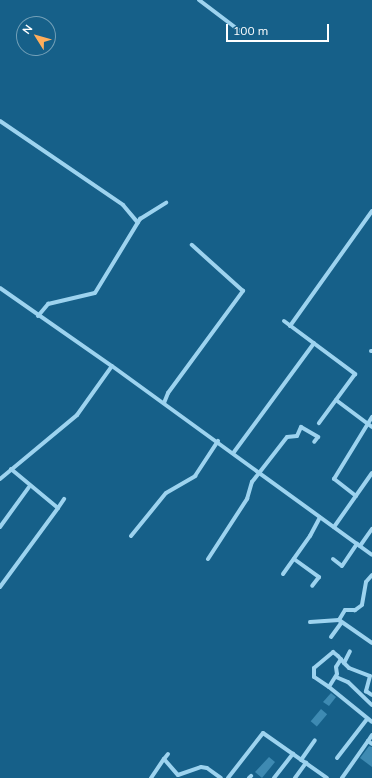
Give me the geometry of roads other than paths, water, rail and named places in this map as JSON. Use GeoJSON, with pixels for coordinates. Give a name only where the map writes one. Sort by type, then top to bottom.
{"type":"FeatureCollection","features":[{"type":"Feature","properties":{"kind":"street"},"geometry":{"type":"LineString","coordinates":[[199,0],[240,31]]}},
{"type":"Feature","properties":{"kind":"street"},"geometry":{"type":"LineString","coordinates":[[0,121],[122,205],[138,222]]}},
{"type":"Feature","properties":{"kind":"street"},"geometry":{"type":"LineString","coordinates":[[38,316],[48,304],[94,293],[144,214],[166,203]]}},
{"type":"Feature","properties":{"kind":"street"},"geometry":{"type":"LineString","coordinates":[[290,326],[372,211]]}},
{"type":"Feature","properties":{"kind":"street"},"geometry":{"type":"LineString","coordinates":[[164,402],[243,291],[192,245]]}},
{"type":"Feature","properties":{"kind":"street"},"geometry":{"type":"LineString","coordinates":[[0,288],[234,452],[372,555]]}},
{"type":"Feature","properties":{"kind":"street"},"geometry":{"type":"LineString","coordinates":[[284,320],[290,326],[356,374],[319,423]]}},
{"type":"Feature","properties":{"kind":"street"},"geometry":{"type":"LineString","coordinates":[[234,452],[314,343]]}},
{"type":"Feature","properties":{"kind":"street"},"geometry":{"type":"LineString","coordinates":[[0,479],[77,415],[112,366]]}},
{"type":"Feature","properties":{"kind":"street"},"geometry":{"type":"LineString","coordinates":[[336,400],[370,425]]}},
{"type":"Feature","properties":{"kind":"street"},"geometry":{"type":"LineString","coordinates":[[356,496],[334,480],[370,425],[372,417]]}},
{"type":"Feature","properties":{"kind":"street"},"geometry":{"type":"LineString","coordinates":[[208,559],[248,499],[252,482],[287,437],[297,436],[301,427],[318,437],[314,442]]}},
{"type":"Feature","properties":{"kind":"street"},"geometry":{"type":"LineString","coordinates":[[131,536],[166,493],[194,476],[218,441]]}},
{"type":"Feature","properties":{"kind":"street"},"geometry":{"type":"LineString","coordinates":[[11,469],[30,487],[58,508]]}},
{"type":"Feature","properties":{"kind":"street"},"geometry":{"type":"LineString","coordinates":[[334,527],[372,473]]}},
{"type":"Feature","properties":{"kind":"street"},"geometry":{"type":"LineString","coordinates":[[0,526],[30,487]]}},
{"type":"Feature","properties":{"kind":"street"},"geometry":{"type":"LineString","coordinates":[[0,587],[64,499]]}},
{"type":"Feature","properties":{"kind":"street"},"geometry":{"type":"LineString","coordinates":[[283,574],[320,517]]}},
{"type":"Feature","properties":{"kind":"street"},"geometry":{"type":"LineString","coordinates":[[333,559],[342,566],[372,529]]}},
{"type":"Feature","properties":{"kind":"street"},"geometry":{"type":"LineString","coordinates":[[294,559],[318,577],[312,586]]}},
{"type":"Feature","properties":{"kind":"street"},"geometry":{"type":"LineString","coordinates":[[331,637],[345,610],[355,610],[362,605],[366,582],[372,575]]}},
{"type":"Feature","properties":{"kind":"street"},"geometry":{"type":"LineString","coordinates":[[310,622],[340,621],[372,643]]}},
{"type":"Feature","properties":{"kind":"street"},"geometry":{"type":"LineString","coordinates":[[329,686],[336,677],[342,661],[350,651]]}},
{"type":"Feature","properties":{"kind":"street"},"geometry":{"type":"LineString","coordinates":[[372,695],[366,691],[371,676],[354,671],[330,653],[314,668],[314,677],[329,686],[372,722]]}},
{"type":"Feature","properties":{"kind":"street"},"geometry":{"type":"LineString","coordinates":[[336,677],[348,682],[372,705]]}},
{"type":"Feature","properties":{"kind":"street"},"geometry":{"type":"LineString","coordinates":[[337,758],[367,719]]}},
{"type":"Feature","properties":{"kind":"street"},"geometry":{"type":"LineString","coordinates":[[228,778],[263,733],[327,778]]}},
{"type":"Feature","properties":{"kind":"street"},"geometry":{"type":"LineString","coordinates":[[342,778],[372,735]]}},
{"type":"Feature","properties":{"kind":"street"},"geometry":{"type":"LineString","coordinates":[[301,760],[315,740]]}},
{"type":"Feature","properties":{"kind":"street"},"geometry":{"type":"LineString","coordinates":[[368,741],[372,744]]}},
{"type":"Feature","properties":{"kind":"street"},"geometry":{"type":"LineString","coordinates":[[151,778],[168,754]]}},
{"type":"Feature","properties":{"kind":"street"},"geometry":{"type":"LineString","coordinates":[[274,778],[293,754]]}},
{"type":"Feature","properties":{"kind":"street"},"geometry":{"type":"LineString","coordinates":[[164,759],[178,776],[201,767],[207,768],[220,778]]}},
{"type":"Feature","properties":{"kind":"street"},"geometry":{"type":"LineString","coordinates":[[295,778],[306,763]]}}]}
